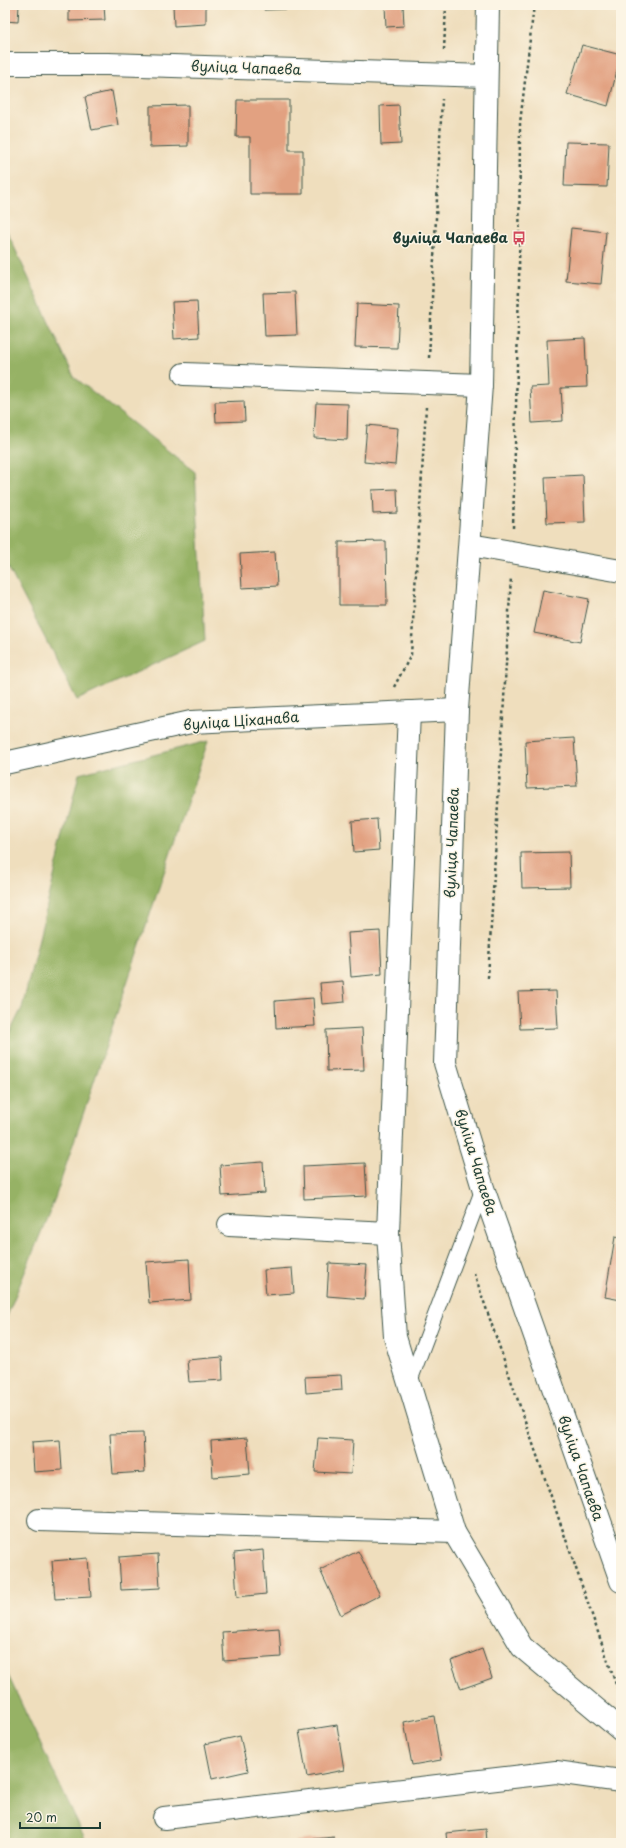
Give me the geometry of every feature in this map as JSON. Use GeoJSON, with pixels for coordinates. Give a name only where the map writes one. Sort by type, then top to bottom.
{"type":"FeatureCollection","features":[{"type":"Feature","properties":{"kind":"street","name":"вуліца Чапаева"},"geometry":{"type":"LineString","coordinates":[[488,5],[481,385],[457,710],[445,1063],[483,1188],[621,1581]]}},
{"type":"Feature","properties":{"kind":"street","name":"вуліца Чапаева"},"geometry":{"type":"LineString","coordinates":[[5,64],[116,64],[486,76]]}},
{"type":"Feature","properties":{"kind":"street"},"geometry":{"type":"LineString","coordinates":[[184,374],[481,385]]}},
{"type":"Feature","properties":{"kind":"street"},"geometry":{"type":"LineString","coordinates":[[470,545],[621,571]]}},
{"type":"Feature","properties":{"kind":"street","name":"вуліца Ціханава"},"geometry":{"type":"LineString","coordinates":[[5,764],[191,722],[457,710]]}},
{"type":"Feature","properties":{"kind":"street"},"geometry":{"type":"LineString","coordinates":[[409,712],[388,1233],[395,1337],[454,1532],[522,1647],[621,1730]]}},
{"type":"Feature","properties":{"kind":"street"},"geometry":{"type":"LineString","coordinates":[[229,1225],[388,1233]]}},
{"type":"Feature","properties":{"kind":"street"},"geometry":{"type":"LineString","coordinates":[[39,1520],[454,1532]]}},
{"type":"Feature","properties":{"kind":"street"},"geometry":{"type":"LineString","coordinates":[[164,1818],[556,1772],[621,1781]]}},
{"type":"Feature","properties":{"kind":"lane"},"geometry":{"type":"LineString","coordinates":[[409,1384],[483,1188]]}},
{"type":"Feature","properties":{"kind":"path"},"geometry":{"type":"LineString","coordinates":[[488,978],[512,552],[519,285],[520,123],[534,5]]}},
{"type":"Feature","properties":{"kind":"path"},"geometry":{"type":"LineString","coordinates":[[463,1240],[621,1700]]}},
{"type":"Feature","properties":{"kind":"green space"},"geometry":{"type":"Polygon","coordinates":[[[5,227],[74,377],[195,472],[205,641],[77,700],[5,561],[5,227]]]}},
{"type":"Feature","properties":{"kind":"green space"},"geometry":{"type":"Polygon","coordinates":[[[208,741],[55,1198],[5,1321],[5,1042],[22,1008],[79,774],[208,741]]]}},
{"type":"Feature","properties":{"kind":"green space"},"geometry":{"type":"Polygon","coordinates":[[[5,1669],[87,1843],[5,1843],[5,1669]]]}},
{"type":"Feature","properties":{"kind":"building"},"geometry":{"type":"Polygon","coordinates":[[[5,5],[19,5],[18,22],[5,21],[5,5]]]}},
{"type":"Feature","properties":{"kind":"building"},"geometry":{"type":"Polygon","coordinates":[[[69,5],[104,5],[105,20],[69,21],[69,5]]]}},
{"type":"Feature","properties":{"kind":"building"},"geometry":{"type":"Polygon","coordinates":[[[173,5],[206,5],[206,24],[174,26],[173,5]]]}},
{"type":"Feature","properties":{"kind":"building"},"geometry":{"type":"Polygon","coordinates":[[[264,5],[295,5],[295,9],[264,10],[264,5]]]}},
{"type":"Feature","properties":{"kind":"building"},"geometry":{"type":"Polygon","coordinates":[[[385,5],[403,5],[404,26],[386,27],[385,5]]]}},
{"type":"Feature","properties":{"kind":"building"},"geometry":{"type":"Polygon","coordinates":[[[582,45],[621,55],[608,106],[567,94],[582,45]]]}},
{"type":"Feature","properties":{"kind":"building"},"geometry":{"type":"Polygon","coordinates":[[[112,91],[118,125],[92,130],[85,97],[112,91]]]}},
{"type":"Feature","properties":{"kind":"building"},"geometry":{"type":"Polygon","coordinates":[[[237,100],[289,100],[289,150],[303,150],[303,194],[250,194],[250,137],[236,137],[237,100]]]}},
{"type":"Feature","properties":{"kind":"building"},"geometry":{"type":"Polygon","coordinates":[[[188,105],[188,146],[150,147],[150,106],[188,105]]]}},
{"type":"Feature","properties":{"kind":"building"},"geometry":{"type":"Polygon","coordinates":[[[399,105],[401,144],[381,145],[380,106],[399,105]]]}},
{"type":"Feature","properties":{"kind":"building"},"geometry":{"type":"Polygon","coordinates":[[[566,142],[609,143],[607,187],[564,186],[566,142]]]}},
{"type":"Feature","properties":{"kind":"building"},"geometry":{"type":"Polygon","coordinates":[[[571,228],[606,232],[601,284],[566,281],[571,228]]]}},
{"type":"Feature","properties":{"kind":"building"},"geometry":{"type":"Polygon","coordinates":[[[295,292],[297,335],[265,336],[263,293],[295,292]]]}},
{"type":"Feature","properties":{"kind":"building"},"geometry":{"type":"Polygon","coordinates":[[[197,301],[199,337],[174,339],[172,302],[197,301]]]}},
{"type":"Feature","properties":{"kind":"building"},"geometry":{"type":"Polygon","coordinates":[[[357,304],[399,306],[397,348],[355,347],[357,304]]]}},
{"type":"Feature","properties":{"kind":"building"},"geometry":{"type":"Polygon","coordinates":[[[585,338],[587,387],[561,388],[563,421],[532,423],[530,387],[549,386],[547,340],[585,338]]]}},
{"type":"Feature","properties":{"kind":"building"},"geometry":{"type":"Polygon","coordinates":[[[244,401],[245,421],[216,422],[215,402],[244,401]]]}},
{"type":"Feature","properties":{"kind":"building"},"geometry":{"type":"Polygon","coordinates":[[[316,403],[348,404],[347,440],[314,438],[316,403]]]}},
{"type":"Feature","properties":{"kind":"building"},"geometry":{"type":"Polygon","coordinates":[[[367,425],[398,428],[395,465],[364,462],[367,425]]]}},
{"type":"Feature","properties":{"kind":"building"},"geometry":{"type":"Polygon","coordinates":[[[583,475],[585,522],[547,523],[545,477],[583,475]]]}},
{"type":"Feature","properties":{"kind":"building"},"geometry":{"type":"Polygon","coordinates":[[[397,489],[398,513],[373,514],[372,490],[397,489]]]}},
{"type":"Feature","properties":{"kind":"building"},"geometry":{"type":"Polygon","coordinates":[[[386,541],[387,605],[339,605],[339,542],[386,541]]]}},
{"type":"Feature","properties":{"kind":"building"},"geometry":{"type":"Polygon","coordinates":[[[275,552],[277,586],[242,588],[240,554],[275,552]]]}},
{"type":"Feature","properties":{"kind":"building"},"geometry":{"type":"Polygon","coordinates":[[[543,590],[589,599],[580,642],[534,633],[543,590]]]}},
{"type":"Feature","properties":{"kind":"building"},"geometry":{"type":"Polygon","coordinates":[[[574,738],[577,786],[527,788],[525,741],[574,738]]]}},
{"type":"Feature","properties":{"kind":"building"},"geometry":{"type":"Polygon","coordinates":[[[377,819],[379,850],[354,852],[352,821],[377,819]]]}},
{"type":"Feature","properties":{"kind":"building"},"geometry":{"type":"Polygon","coordinates":[[[569,852],[570,887],[522,888],[521,853],[569,852]]]}},
{"type":"Feature","properties":{"kind":"building"},"geometry":{"type":"Polygon","coordinates":[[[380,931],[382,974],[351,977],[348,933],[380,931]]]}},
{"type":"Feature","properties":{"kind":"building"},"geometry":{"type":"Polygon","coordinates":[[[343,981],[345,1002],[322,1004],[320,983],[343,981]]]}},
{"type":"Feature","properties":{"kind":"building"},"geometry":{"type":"Polygon","coordinates":[[[556,991],[558,1028],[520,1029],[518,992],[556,991]]]}},
{"type":"Feature","properties":{"kind":"building"},"geometry":{"type":"Polygon","coordinates":[[[313,998],[315,1026],[276,1028],[275,1001],[313,998]]]}},
{"type":"Feature","properties":{"kind":"building"},"geometry":{"type":"Polygon","coordinates":[[[362,1028],[364,1070],[327,1071],[326,1030],[362,1028]]]}},
{"type":"Feature","properties":{"kind":"building"},"geometry":{"type":"Polygon","coordinates":[[[263,1162],[265,1193],[222,1196],[220,1165],[263,1162]]]}},
{"type":"Feature","properties":{"kind":"building"},"geometry":{"type":"Polygon","coordinates":[[[365,1163],[367,1196],[304,1199],[303,1166],[365,1163]]]}},
{"type":"Feature","properties":{"kind":"building"},"geometry":{"type":"Polygon","coordinates":[[[615,1237],[621,1238],[621,1300],[605,1297],[615,1237]]]}},
{"type":"Feature","properties":{"kind":"building"},"geometry":{"type":"Polygon","coordinates":[[[189,1259],[191,1300],[149,1303],[146,1262],[189,1259]]]}},
{"type":"Feature","properties":{"kind":"building"},"geometry":{"type":"Polygon","coordinates":[[[329,1263],[367,1265],[364,1299],[327,1296],[329,1263]]]}},
{"type":"Feature","properties":{"kind":"building"},"geometry":{"type":"Polygon","coordinates":[[[292,1268],[294,1293],[266,1295],[264,1270],[292,1268]]]}},
{"type":"Feature","properties":{"kind":"building"},"geometry":{"type":"Polygon","coordinates":[[[222,1357],[223,1380],[189,1382],[187,1360],[222,1357]]]}},
{"type":"Feature","properties":{"kind":"building"},"geometry":{"type":"Polygon","coordinates":[[[341,1375],[342,1390],[306,1393],[305,1377],[341,1375]]]}},
{"type":"Feature","properties":{"kind":"building"},"geometry":{"type":"Polygon","coordinates":[[[143,1433],[145,1472],[113,1474],[110,1434],[143,1433]]]}},
{"type":"Feature","properties":{"kind":"building"},"geometry":{"type":"Polygon","coordinates":[[[247,1438],[250,1474],[213,1477],[211,1441],[247,1438]]]}},
{"type":"Feature","properties":{"kind":"building"},"geometry":{"type":"Polygon","coordinates":[[[318,1438],[353,1440],[351,1474],[315,1472],[318,1438]]]}},
{"type":"Feature","properties":{"kind":"building"},"geometry":{"type":"Polygon","coordinates":[[[60,1440],[62,1470],[34,1472],[32,1442],[60,1440]]]}},
{"type":"Feature","properties":{"kind":"building"},"geometry":{"type":"Polygon","coordinates":[[[263,1550],[266,1594],[237,1597],[234,1553],[263,1550]]]}},
{"type":"Feature","properties":{"kind":"building"},"geometry":{"type":"Polygon","coordinates":[[[358,1551],[380,1595],[341,1615],[320,1570],[358,1551]]]}},
{"type":"Feature","properties":{"kind":"building"},"geometry":{"type":"Polygon","coordinates":[[[158,1554],[160,1588],[121,1590],[119,1557],[158,1554]]]}},
{"type":"Feature","properties":{"kind":"building"},"geometry":{"type":"Polygon","coordinates":[[[88,1558],[91,1597],[55,1599],[52,1561],[88,1558]]]}},
{"type":"Feature","properties":{"kind":"building"},"geometry":{"type":"Polygon","coordinates":[[[279,1628],[281,1657],[224,1661],[222,1632],[279,1628]]]}},
{"type":"Feature","properties":{"kind":"building"},"geometry":{"type":"Polygon","coordinates":[[[482,1649],[492,1678],[461,1689],[451,1661],[482,1649]]]}},
{"type":"Feature","properties":{"kind":"building"},"geometry":{"type":"Polygon","coordinates":[[[434,1716],[441,1760],[412,1765],[404,1722],[434,1716]]]}},
{"type":"Feature","properties":{"kind":"building"},"geometry":{"type":"Polygon","coordinates":[[[337,1725],[344,1770],[307,1777],[299,1731],[337,1725]]]}},
{"type":"Feature","properties":{"kind":"building"},"geometry":{"type":"Polygon","coordinates":[[[240,1736],[248,1771],[212,1779],[205,1744],[240,1736]]]}},
{"type":"Feature","properties":{"kind":"building"},"geometry":{"type":"Polygon","coordinates":[[[486,1829],[487,1843],[447,1843],[446,1833],[486,1829]]]}},
{"type":"Feature","properties":{"kind":"building"},"geometry":{"type":"Polygon","coordinates":[[[334,1837],[335,1843],[296,1843],[296,1841],[334,1837]]]}},
{"type":"Feature","properties":{"kind":"place","name":"вуліца Чапаева"},"geometry":{"type":"Point","coordinates":[519,238]}}]}
